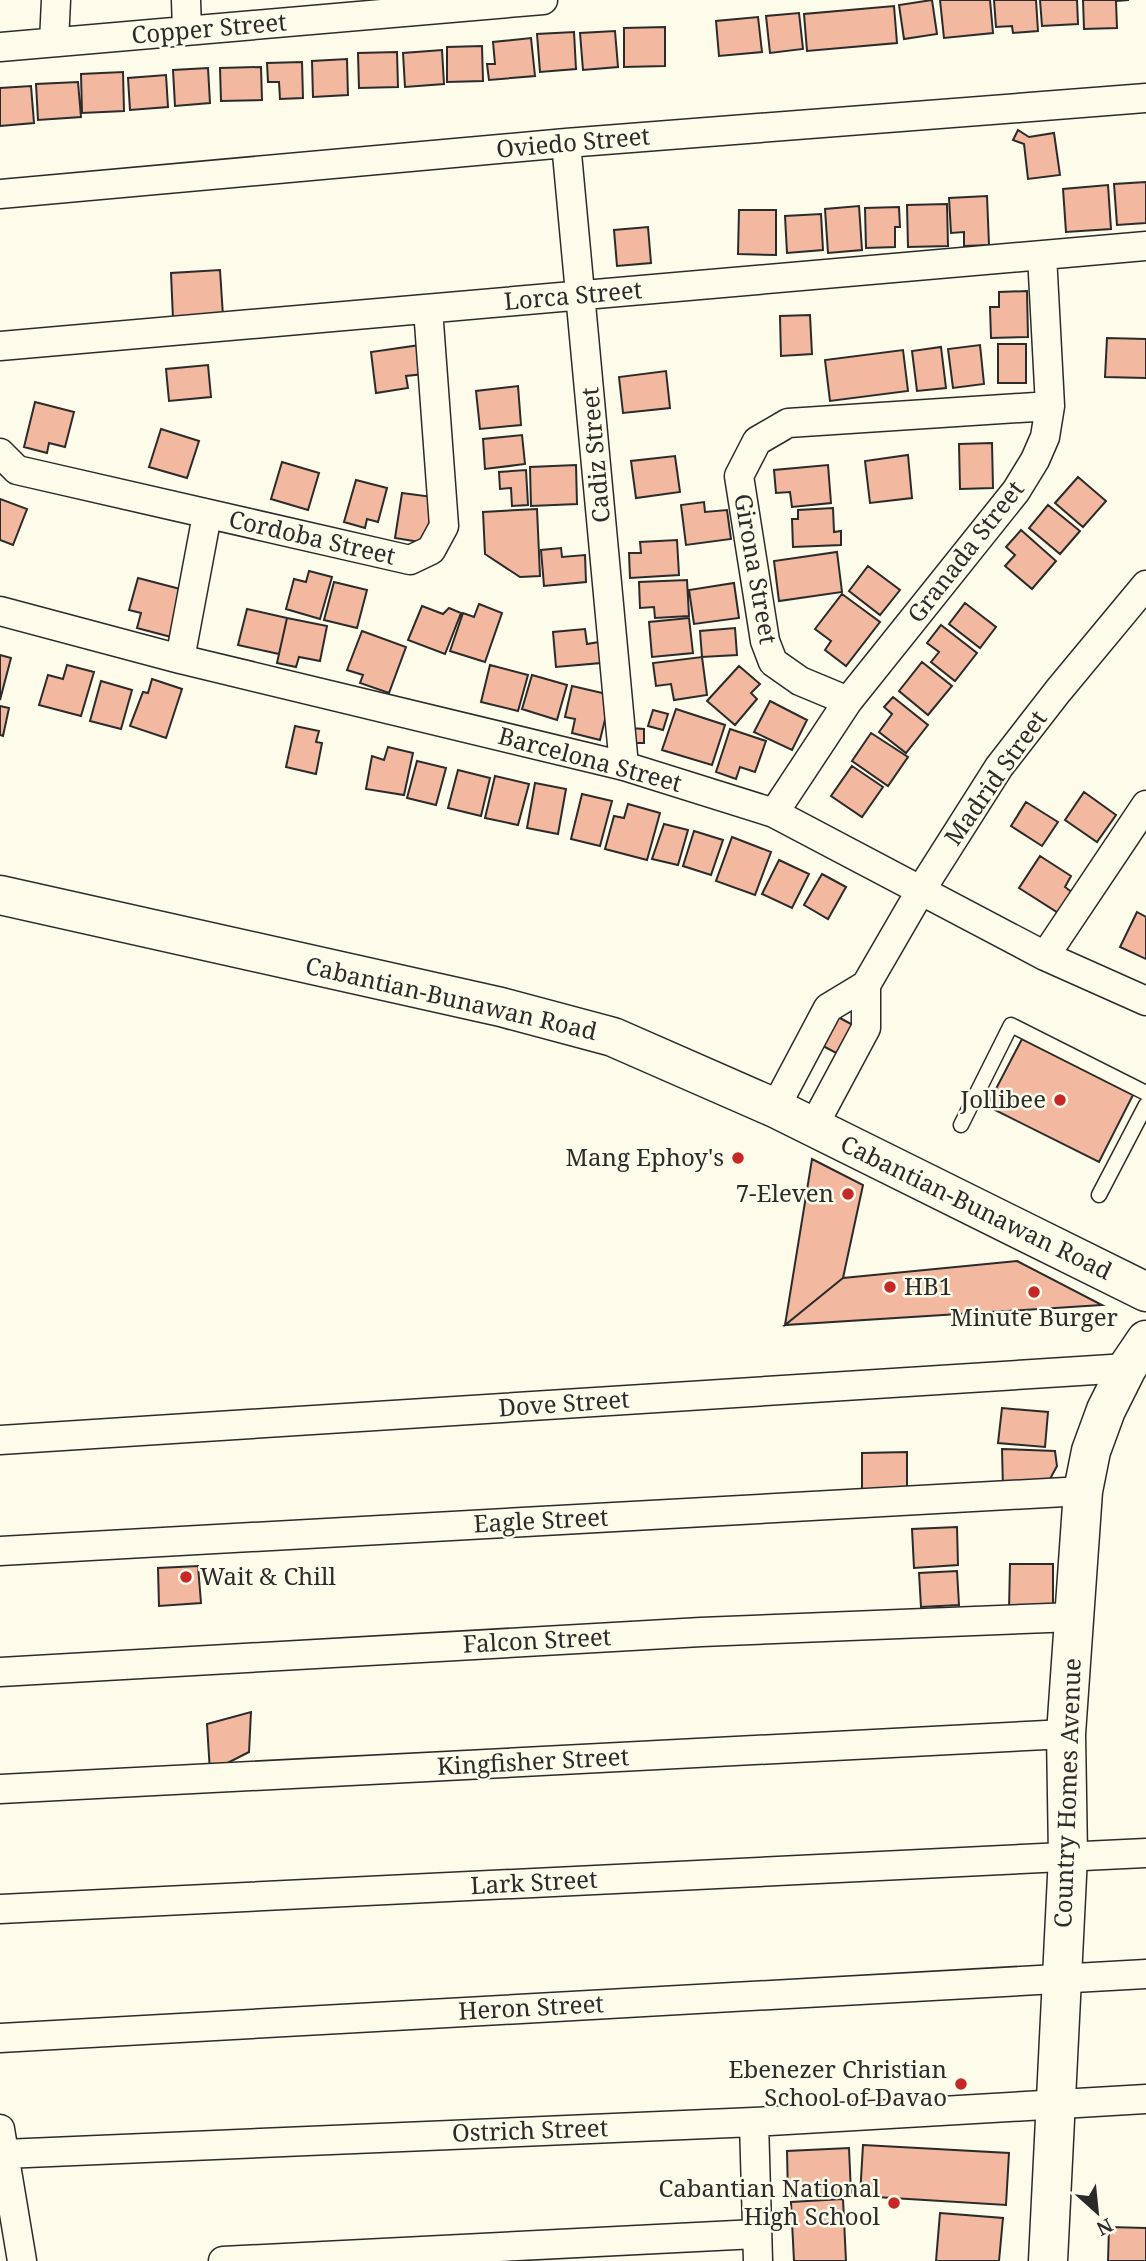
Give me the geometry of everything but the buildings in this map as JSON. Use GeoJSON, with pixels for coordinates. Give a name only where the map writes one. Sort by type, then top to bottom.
{"type":"FeatureCollection","features":[{"type":"Feature","properties":{"kind":"main road","name":"Cabantian-Bunawan Road"},"geometry":{"type":"LineString","coordinates":[[0,895],[501,1007],[612,1037],[775,1108],[1146,1292]]}},
{"type":"Feature","properties":{"kind":"main road","name":"Country Homes Avenue"},"geometry":{"type":"LineString","coordinates":[[1048,2261],[1068,1856],[1066,1734],[1083,1491],[1094,1440],[1106,1410],[1137,1354]]}},
{"type":"Feature","properties":{"kind":"street"},"geometry":{"type":"LineString","coordinates":[[54,42],[56,0]]}},
{"type":"Feature","properties":{"kind":"street"},"geometry":{"type":"LineString","coordinates":[[186,0],[187,31]]}},
{"type":"Feature","properties":{"kind":"street","name":"Copper Street"},"geometry":{"type":"LineString","coordinates":[[0,47],[187,31],[328,9],[543,0]]}},
{"type":"Feature","properties":{"kind":"street","name":"Oviedo Street"},"geometry":{"type":"LineString","coordinates":[[0,194],[566,143],[1146,98]]}},
{"type":"Feature","properties":{"kind":"street","name":"Cadiz Street"},"geometry":{"type":"LineString","coordinates":[[566,143],[625,766]]}},
{"type":"Feature","properties":{"kind":"street","name":"Lorca Street"},"geometry":{"type":"LineString","coordinates":[[0,346],[1146,246]]}},
{"type":"Feature","properties":{"kind":"street","name":"Granada Street"},"geometry":{"type":"LineString","coordinates":[[774,813],[848,701],[1016,491],[1035,460],[1045,437],[1050,407],[1042,255]]}},
{"type":"Feature","properties":{"kind":"street","name":"Cordoba Street"},"geometry":{"type":"LineString","coordinates":[[0,453],[18,470],[410,560],[431,550],[444,526],[428,309]]}},
{"type":"Feature","properties":{"kind":"street","name":"Girona Street"},"geometry":{"type":"LineString","coordinates":[[848,701],[800,681],[773,662],[765,641],[739,476],[757,441],[788,423],[1050,407]]}},
{"type":"Feature","properties":{"kind":"street"},"geometry":{"type":"LineString","coordinates":[[180,659],[207,515]]}},
{"type":"Feature","properties":{"kind":"street","name":"Madrid Street"},"geometry":{"type":"LineString","coordinates":[[775,1108],[828,1008],[866,985],[921,890],[999,767],[1146,584]]}},
{"type":"Feature","properties":{"kind":"street","name":"Barcelona Street"},"geometry":{"type":"LineString","coordinates":[[0,611],[180,659],[625,766],[774,813],[1045,956],[1146,1001]]}},
{"type":"Feature","properties":{"kind":"street"},"geometry":{"type":"LineString","coordinates":[[1045,956],[1144,813]]}},
{"type":"Feature","properties":{"kind":"street"},"geometry":{"type":"LineString","coordinates":[[814,1127],[866,1028],[866,985]]}},
{"type":"Feature","properties":{"kind":"street","name":"Dove Street"},"geometry":{"type":"LineString","coordinates":[[0,1440],[1137,1354]]}},
{"type":"Feature","properties":{"kind":"street","name":"Eagle Street"},"geometry":{"type":"LineString","coordinates":[[0,1551],[1083,1491]]}},
{"type":"Feature","properties":{"kind":"street","name":"Falcon Street"},"geometry":{"type":"LineString","coordinates":[[0,1672],[701,1632],[1074,1617]]}},
{"type":"Feature","properties":{"kind":"street","name":"Kingfisher Street"},"geometry":{"type":"LineString","coordinates":[[0,1789],[1066,1734]]}},
{"type":"Feature","properties":{"kind":"street","name":"Lark Street"},"geometry":{"type":"LineString","coordinates":[[0,1909],[1146,1853]]}},
{"type":"Feature","properties":{"kind":"street","name":"Heron Street"},"geometry":{"type":"LineString","coordinates":[[0,2038],[1146,1974]]}},
{"type":"Feature","properties":{"kind":"street","name":"Ostrich Street"},"geometry":{"type":"LineString","coordinates":[[2,2142],[754,2122],[1146,2099]]}},
{"type":"Feature","properties":{"kind":"street"},"geometry":{"type":"LineString","coordinates":[[223,2261],[757,2248],[754,2122]]}},
{"type":"Feature","properties":{"kind":"street"},"geometry":{"type":"LineString","coordinates":[[2,2142],[22,2261]]}},
{"type":"Feature","properties":{"kind":"lane"},"geometry":{"type":"LineString","coordinates":[[961,1125],[1011,1025],[1146,1093]]}},
{"type":"Feature","properties":{"kind":"lane"},"geometry":{"type":"LineString","coordinates":[[1100,1195],[1146,1105]]}},
{"type":"Feature","properties":{"kind":"place","name":"Jollibee"},"geometry":{"type":"Point","coordinates":[1060,1100]}},
{"type":"Feature","properties":{"kind":"place","name":"Mang Ephoy's"},"geometry":{"type":"Point","coordinates":[738,1158]}},
{"type":"Feature","properties":{"kind":"place","name":"7-Eleven"},"geometry":{"type":"Point","coordinates":[848,1194]}},
{"type":"Feature","properties":{"kind":"place","name":"HB1"},"geometry":{"type":"Point","coordinates":[890,1287]}},
{"type":"Feature","properties":{"kind":"place","name":"Minute Burger"},"geometry":{"type":"Point","coordinates":[1034,1292]}},
{"type":"Feature","properties":{"kind":"place","name":"Wait & Chill"},"geometry":{"type":"Point","coordinates":[186,1577]}},
{"type":"Feature","properties":{"kind":"place","name":"Ebenezer Christian School of Davao"},"geometry":{"type":"Point","coordinates":[961,2084]}},
{"type":"Feature","properties":{"kind":"place","name":"Cabantian National High School"},"geometry":{"type":"Point","coordinates":[894,2203]}}]}
